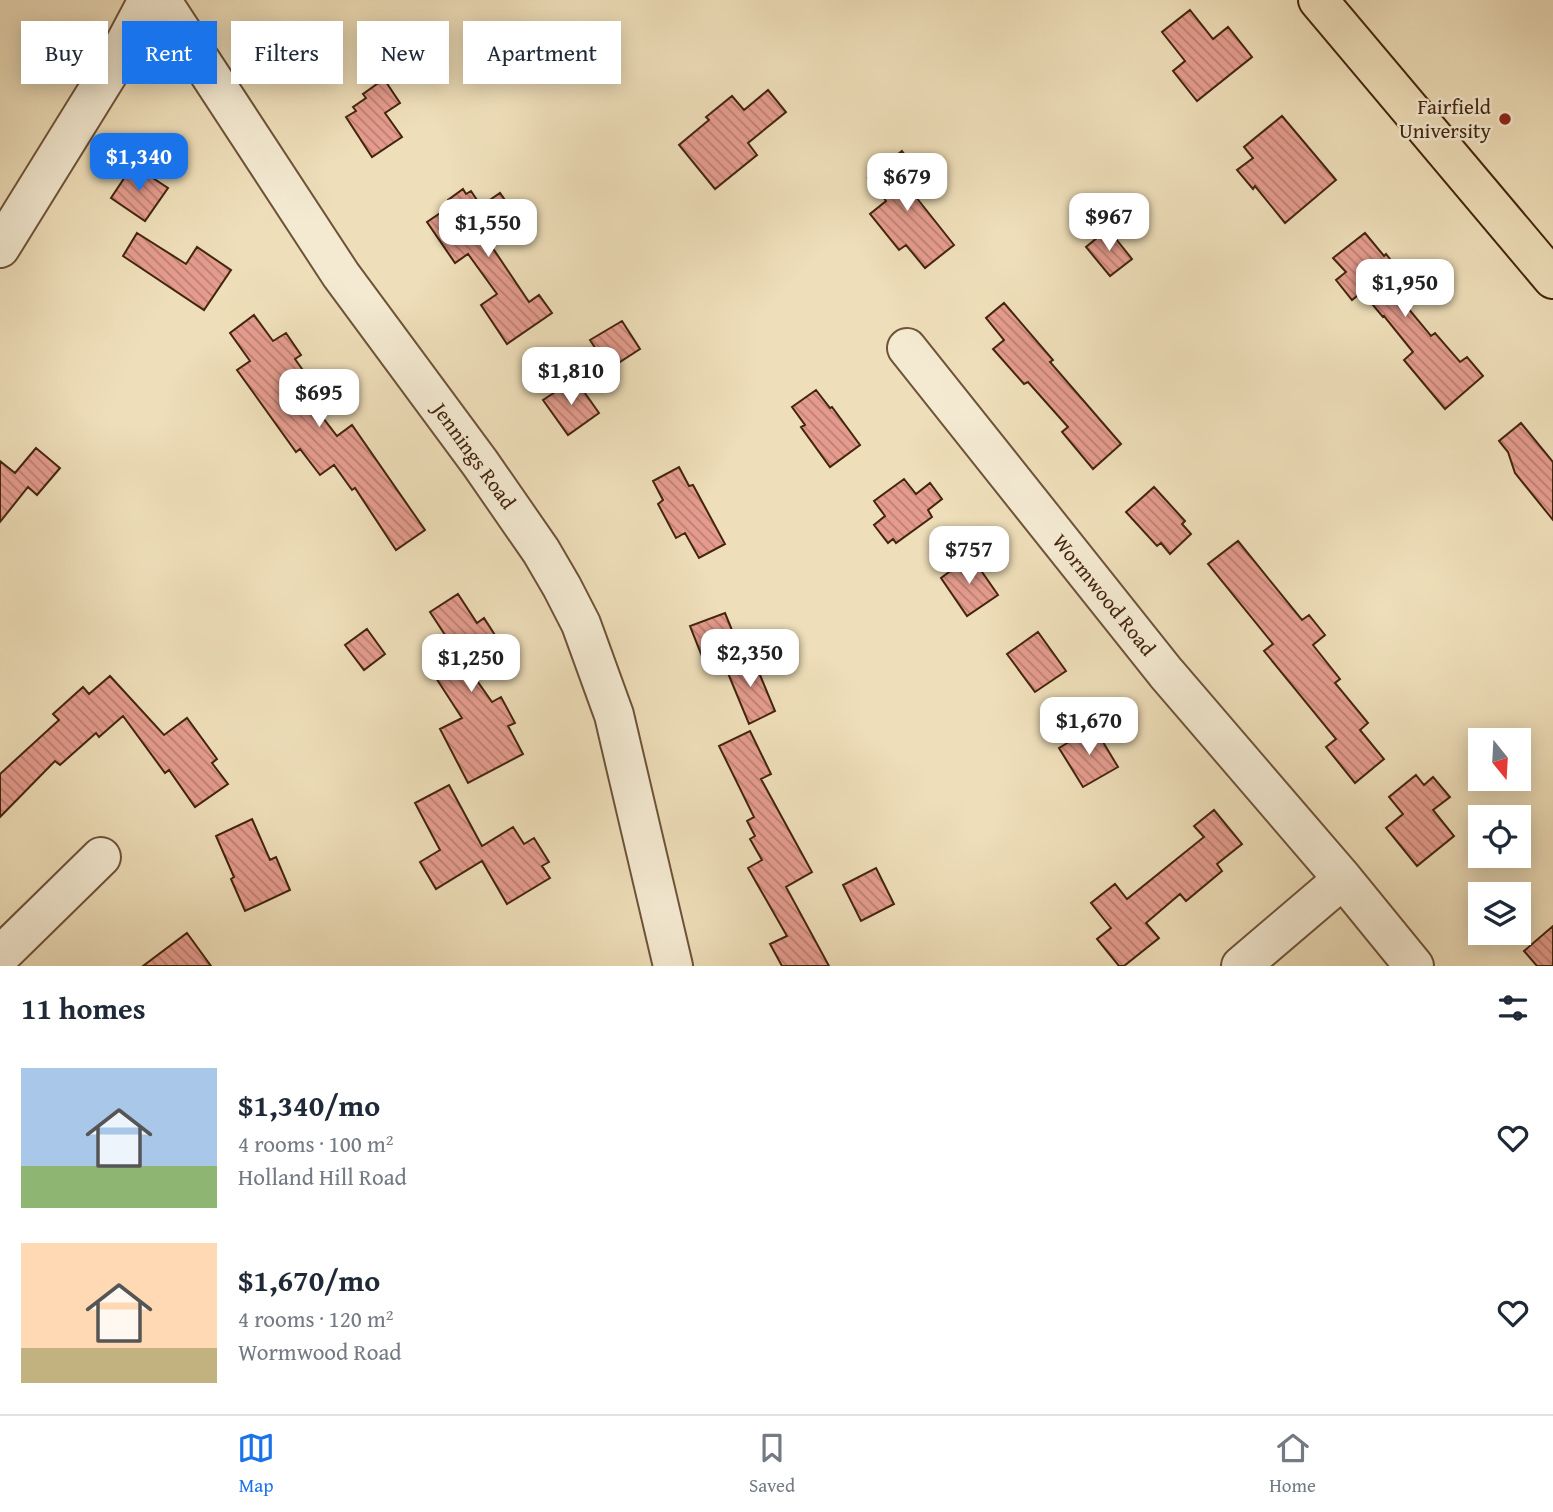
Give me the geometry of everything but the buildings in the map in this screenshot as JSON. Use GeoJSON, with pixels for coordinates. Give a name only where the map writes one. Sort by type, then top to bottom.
{"type":"FeatureCollection","features":[{"type":"Feature","properties":{"kind":"main road"},"geometry":{"type":"LineString","coordinates":[[1318,0],[1553,279]]}},
{"type":"Feature","properties":{"kind":"street"},"geometry":{"type":"LineString","coordinates":[[5,226],[114,64],[148,0]]}},
{"type":"Feature","properties":{"kind":"street","name":"Jennings Road"},"geometry":{"type":"LineString","coordinates":[[161,0],[341,275],[480,463],[541,551],[562,587],[581,624],[614,715],[673,966]]}},
{"type":"Feature","properties":{"kind":"street","name":"Wormwood Road"},"geometry":{"type":"LineString","coordinates":[[907,348],[1166,673],[1414,966]]}},
{"type":"Feature","properties":{"kind":"street"},"geometry":{"type":"LineString","coordinates":[[0,956],[101,857]]}},
{"type":"Feature","properties":{"kind":"street"},"geometry":{"type":"LineString","coordinates":[[1241,966],[1343,879]]}},
{"type":"Feature","properties":{"kind":"place","name":"Fairfield University"},"geometry":{"type":"Point","coordinates":[1505,119]}}]}
